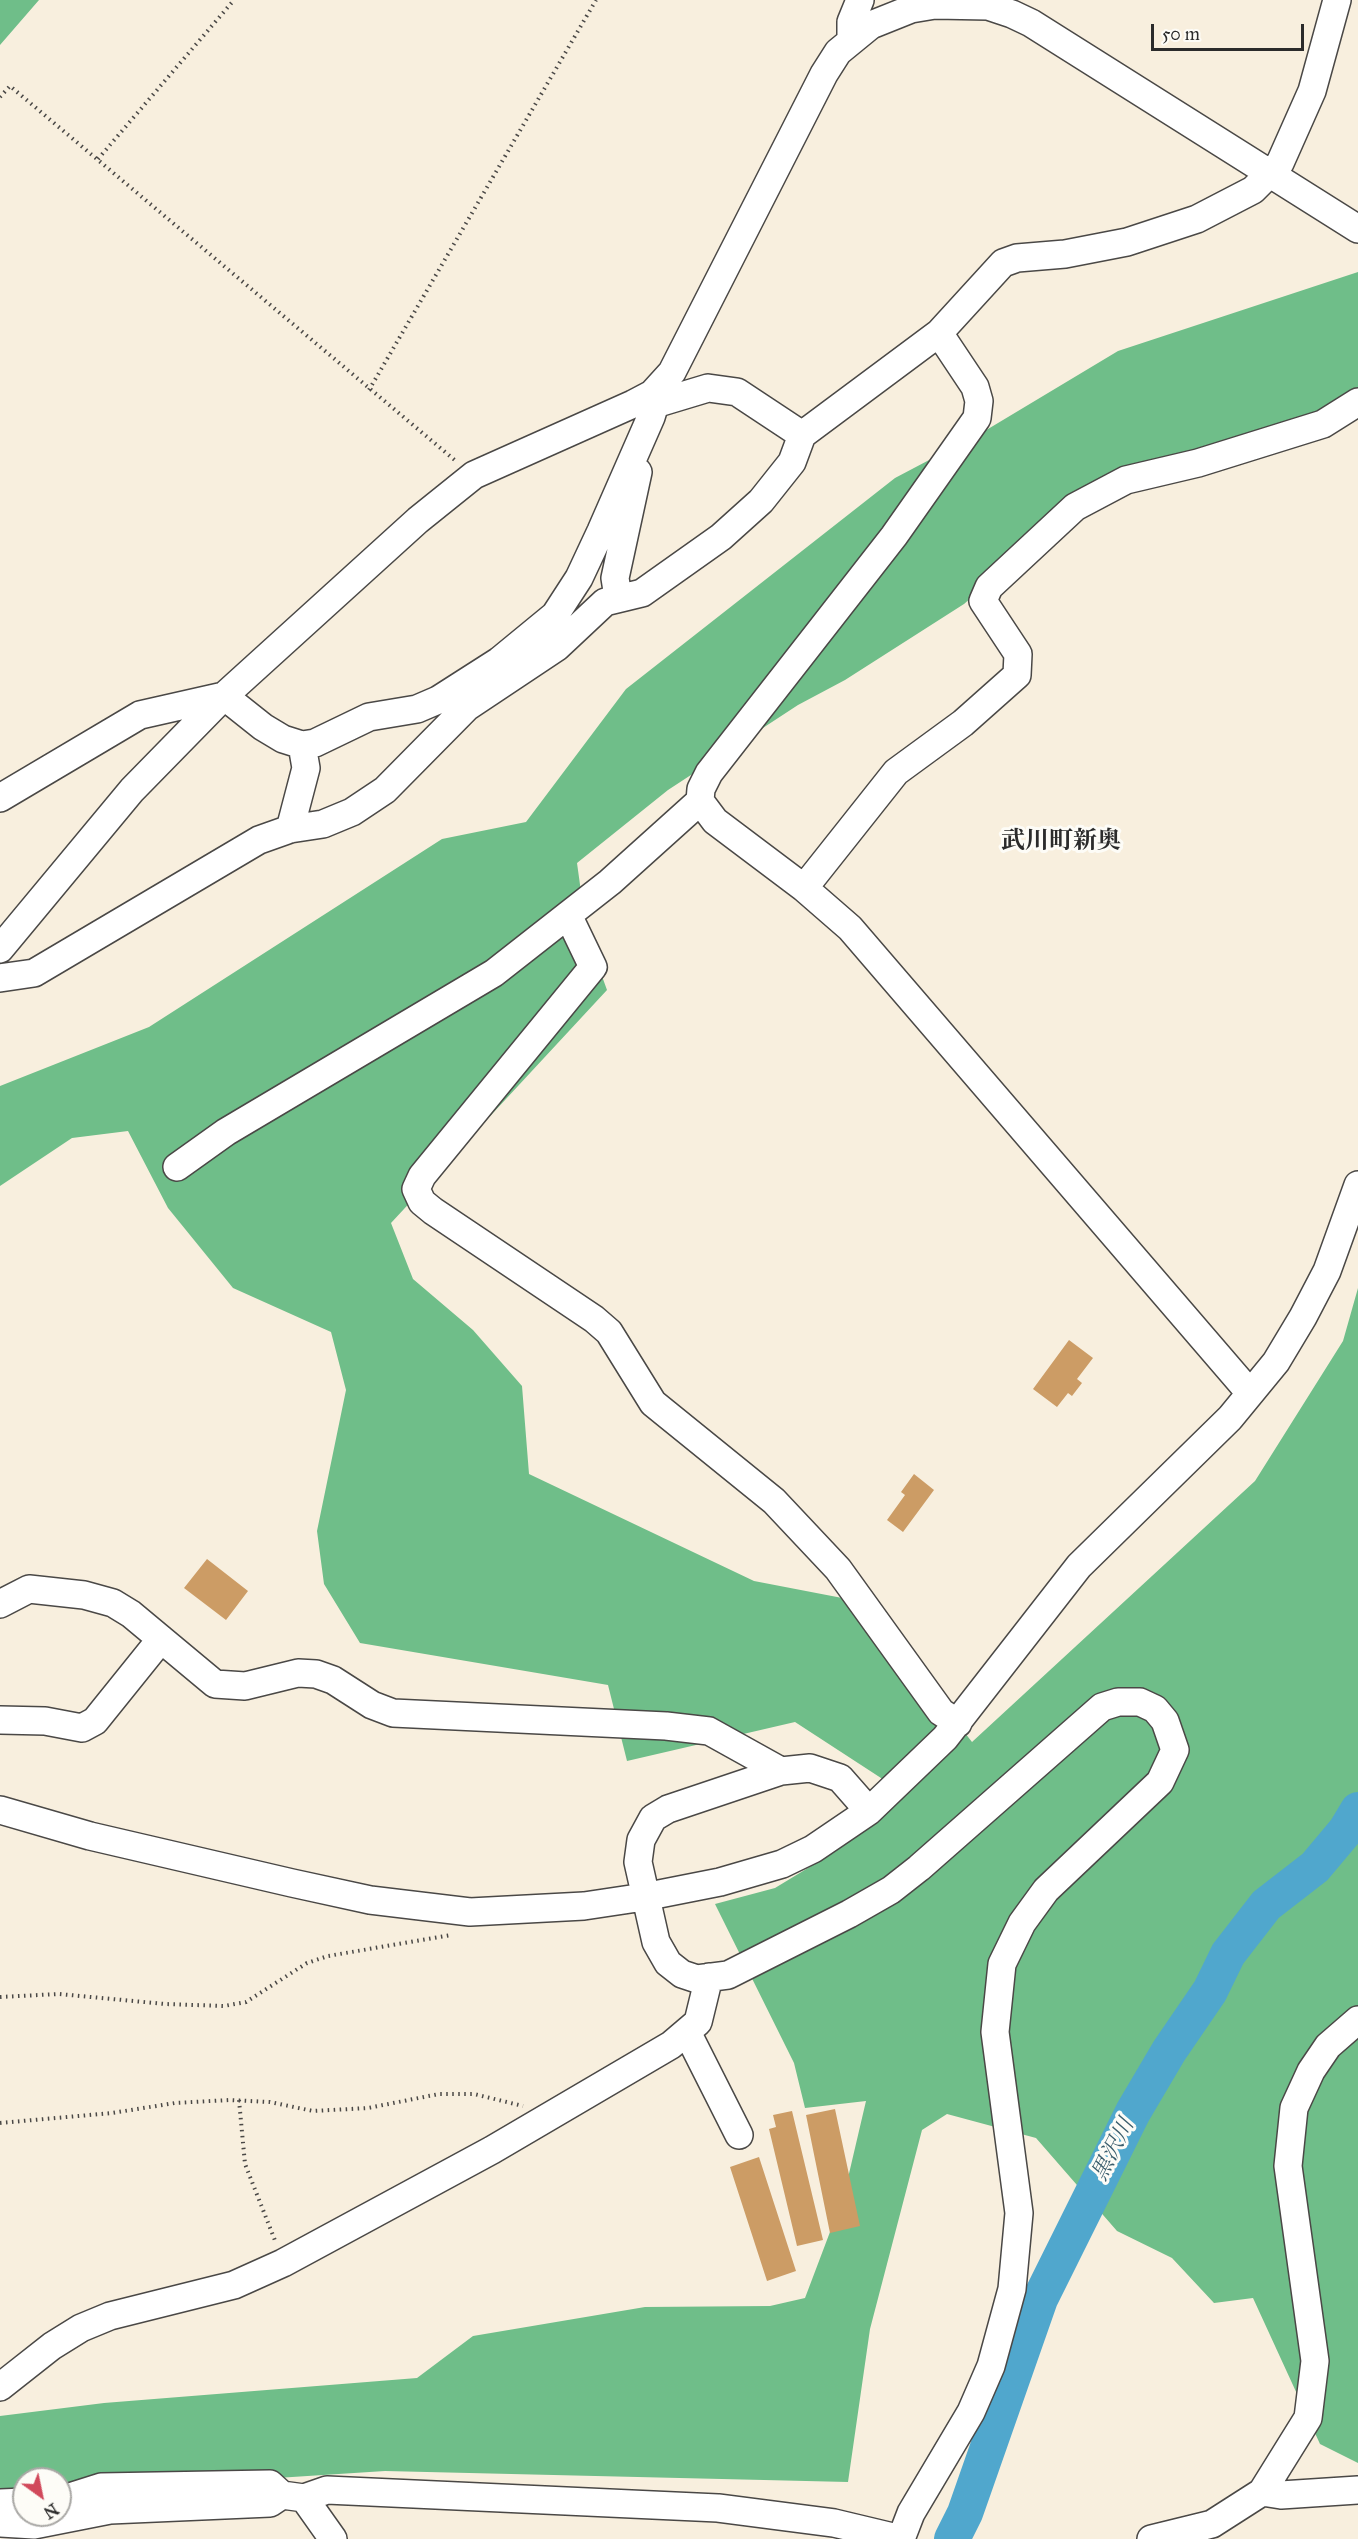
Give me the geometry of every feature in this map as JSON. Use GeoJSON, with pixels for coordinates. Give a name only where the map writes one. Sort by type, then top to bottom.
{"type":"FeatureCollection","features":[{"type":"Feature","properties":{"kind":"street"},"geometry":{"type":"LineString","coordinates":[[851,39],[851,22],[861,0]]}},
{"type":"Feature","properties":{"kind":"street"},"geometry":{"type":"LineString","coordinates":[[0,978],[34,973],[259,840],[290,829],[323,824],[352,812],[385,790],[467,707],[557,647],[605,602],[642,593],[721,537],[760,501],[792,462],[802,435],[939,333],[1003,263],[1017,258],[1065,254],[1137,239],[1197,219],[1253,190],[1280,163],[1312,91],[1337,0]]}},
{"type":"Feature","properties":{"kind":"street"},"geometry":{"type":"LineString","coordinates":[[224,696],[263,727],[283,739],[302,745],[315,743],[369,717],[417,709],[438,700],[499,661],[555,615],[579,578],[631,460],[653,399],[672,372],[824,74],[838,52],[851,39],[871,25],[911,9],[961,4],[988,6],[1031,23],[1358,230]]}},
{"type":"Feature","properties":{"kind":"street"},"geometry":{"type":"LineString","coordinates":[[939,333],[975,387],[978,401],[977,418],[894,536],[709,773],[701,789],[700,801],[715,821],[804,888],[850,928],[1250,1393]]}},
{"type":"Feature","properties":{"kind":"street"},"geometry":{"type":"LineString","coordinates":[[0,949],[132,790],[224,696],[418,520],[474,475],[653,399],[708,388],[737,392],[802,435]]}},
{"type":"Feature","properties":{"kind":"street"},"geometry":{"type":"LineString","coordinates":[[804,888],[896,772],[963,723],[1017,675],[1018,654],[983,601],[989,587],[1075,507],[1126,480],[1198,463],[1323,424],[1358,402]]}},
{"type":"Feature","properties":{"kind":"street"},"geometry":{"type":"LineString","coordinates":[[618,597],[615,578],[638,473],[631,460]]}},
{"type":"Feature","properties":{"kind":"street"},"geometry":{"type":"LineString","coordinates":[[0,798],[140,715],[224,696]]}},
{"type":"Feature","properties":{"kind":"street"},"geometry":{"type":"LineString","coordinates":[[290,829],[306,768],[302,745]]}},
{"type":"Feature","properties":{"kind":"street"},"geometry":{"type":"LineString","coordinates":[[177,1167],[226,1132],[494,973],[610,882],[700,801]]}},
{"type":"Feature","properties":{"kind":"street"},"geometry":{"type":"LineString","coordinates":[[568,915],[592,967],[422,1176],[416,1189],[422,1202],[594,1319],[609,1332],[653,1403],[774,1502],[838,1569],[941,1712],[958,1723]]}},
{"type":"Feature","properties":{"kind":"street"},"geometry":{"type":"LineString","coordinates":[[0,1810],[90,1836],[348,1895],[470,1912],[584,1906],[644,1897],[720,1882],[782,1864],[838,1834],[869,1811],[921,1763],[958,1723],[1079,1566],[1149,1494],[1202,1446],[1250,1393],[1276,1362],[1304,1317],[1327,1271],[1358,1185]]}},
{"type":"Feature","properties":{"kind":"street"},"geometry":{"type":"LineString","coordinates":[[0,1604],[29,1589],[84,1595],[113,1603],[131,1614],[215,1684],[245,1686],[298,1673],[316,1674],[333,1680],[372,1705],[393,1713],[666,1726],[709,1731],[782,1771]]}},
{"type":"Feature","properties":{"kind":"street"},"geometry":{"type":"LineString","coordinates":[[0,1720],[45,1721],[82,1728],[95,1721],[161,1639]]}},
{"type":"Feature","properties":{"kind":"street"},"geometry":{"type":"LineString","coordinates":[[0,2523],[34,2525],[110,2510],[270,2503],[327,2490],[694,2507],[812,2530],[834,2523],[901,2539],[911,2513],[971,2412],[991,2366],[1012,2289],[1019,2213],[995,2032],[1002,1964],[1022,1923],[1046,1890],[1160,1782],[1175,1750],[1165,1721],[1155,1709],[1140,1702],[1118,1702],[1102,1707],[891,1890],[849,1914],[728,1975],[697,1979],[682,1974],[668,1963],[656,1942],[644,1897],[638,1862],[641,1840],[653,1818],[668,1809],[782,1771],[810,1768],[840,1778],[869,1811]]}},
{"type":"Feature","properties":{"kind":"street"},"geometry":{"type":"LineString","coordinates":[[0,2387],[52,2346],[81,2328],[110,2316],[234,2285],[283,2263],[546,2118],[671,2045],[687,2032],[698,2022],[709,1977]]}},
{"type":"Feature","properties":{"kind":"street"},"geometry":{"type":"LineString","coordinates":[[1151,2539],[1212,2524],[1262,2492],[1308,2418],[1315,2361],[1288,2166],[1294,2108],[1311,2071],[1328,2046],[1358,2020]]}},
{"type":"Feature","properties":{"kind":"street"},"geometry":{"type":"LineString","coordinates":[[687,2032],[740,2135]]}},
{"type":"Feature","properties":{"kind":"street"},"geometry":{"type":"LineString","coordinates":[[72,2486],[270,2484],[293,2496],[333,2539]]}},
{"type":"Feature","properties":{"kind":"street"},"geometry":{"type":"LineString","coordinates":[[72,2496],[101,2487]]}},
{"type":"Feature","properties":{"kind":"street"},"geometry":{"type":"LineString","coordinates":[[1262,2492],[1281,2495],[1358,2490]]}},
{"type":"Feature","properties":{"kind":"path"},"geometry":{"type":"LineString","coordinates":[[98,159],[234,0]]}},
{"type":"Feature","properties":{"kind":"path"},"geometry":{"type":"LineString","coordinates":[[369,390],[596,0]]}},
{"type":"Feature","properties":{"kind":"path"},"geometry":{"type":"LineString","coordinates":[[0,97],[10,86],[369,390],[474,475]]}},
{"type":"Feature","properties":{"kind":"path"},"geometry":{"type":"LineString","coordinates":[[0,1997],[59,1994],[165,2004],[224,2006],[246,2002],[307,1963],[328,1956],[434,1937],[465,1934],[470,1912]]}},
{"type":"Feature","properties":{"kind":"path"},"geometry":{"type":"LineString","coordinates":[[0,2123],[112,2113],[175,2103],[239,2100],[270,2102],[313,2111],[368,2108],[439,2094],[474,2094],[540,2110],[546,2118]]}},
{"type":"Feature","properties":{"kind":"path"},"geometry":{"type":"LineString","coordinates":[[239,2100],[245,2164],[283,2263]]}},
{"type":"Feature","properties":{"kind":"green space"},"geometry":{"type":"Polygon","coordinates":[[[0,0],[39,0],[0,45],[0,0]]]}},
{"type":"Feature","properties":{"kind":"green space"},"geometry":{"type":"Polygon","coordinates":[[[1358,272],[1358,417],[1198,477],[1107,478],[964,604],[845,680],[798,705],[668,790],[577,863],[587,935],[607,990],[391,1223],[413,1279],[473,1330],[522,1386],[529,1474],[754,1581],[863,1602],[972,1742],[1255,1481],[1343,1341],[1358,1288],[1358,2463],[1320,2444],[1253,2298],[1214,2303],[1172,2258],[1117,2231],[1036,2138],[947,2114],[922,2130],[870,2329],[848,2482],[385,2471],[72,2491],[72,2467],[12,2467],[12,2496],[0,2496],[0,2416],[104,2403],[417,2378],[473,2336],[645,2307],[770,2306],[805,2298],[844,2195],[866,2101],[805,2108],[794,2063],[715,1904],[775,1888],[836,1851],[894,1802],[881,1778],[795,1722],[627,1761],[608,1685],[360,1643],[324,1584],[317,1531],[346,1390],[331,1332],[233,1288],[168,1208],[128,1131],[72,1138],[0,1186],[0,1086],[149,1027],[442,839],[526,822],[626,689],[895,478],[988,429],[1118,351],[1358,272]]]}},
{"type":"Feature","properties":{"kind":"building"},"geometry":{"type":"Polygon","coordinates":[[[1069,1340],[1093,1358],[1077,1379],[1082,1383],[1072,1396],[1068,1393],[1057,1407],[1033,1389],[1069,1340]]]}},
{"type":"Feature","properties":{"kind":"building"},"geometry":{"type":"Polygon","coordinates":[[[914,1474],[934,1490],[903,1532],[887,1520],[905,1495],[901,1492],[914,1474]]]}},
{"type":"Feature","properties":{"kind":"building"},"geometry":{"type":"Polygon","coordinates":[[[207,1559],[248,1591],[226,1620],[184,1588],[207,1559]]]}},
{"type":"Feature","properties":{"kind":"building"},"geometry":{"type":"Polygon","coordinates":[[[835,2109],[860,2226],[830,2233],[806,2115],[835,2109]]]}},
{"type":"Feature","properties":{"kind":"building"},"geometry":{"type":"Polygon","coordinates":[[[792,2111],[823,2240],[797,2246],[769,2129],[776,2127],[773,2115],[792,2111]]]}},
{"type":"Feature","properties":{"kind":"building"},"geometry":{"type":"Polygon","coordinates":[[[759,2157],[796,2271],[767,2281],[730,2167],[759,2157]]]}},
{"type":"Feature","properties":{"kind":"waterway","name":"黒沢川"},"geometry":{"type":"LineString","coordinates":[[952,2539],[965,2513],[1040,2299],[1133,2112],[1169,2051],[1210,1991],[1228,1954],[1266,1905],[1315,1867],[1346,1830],[1358,1810]]}},
{"type":"Feature","properties":{"kind":"district","name":"武川町新奥"},"geometry":{"type":"Point","coordinates":[1061,842]}}]}
